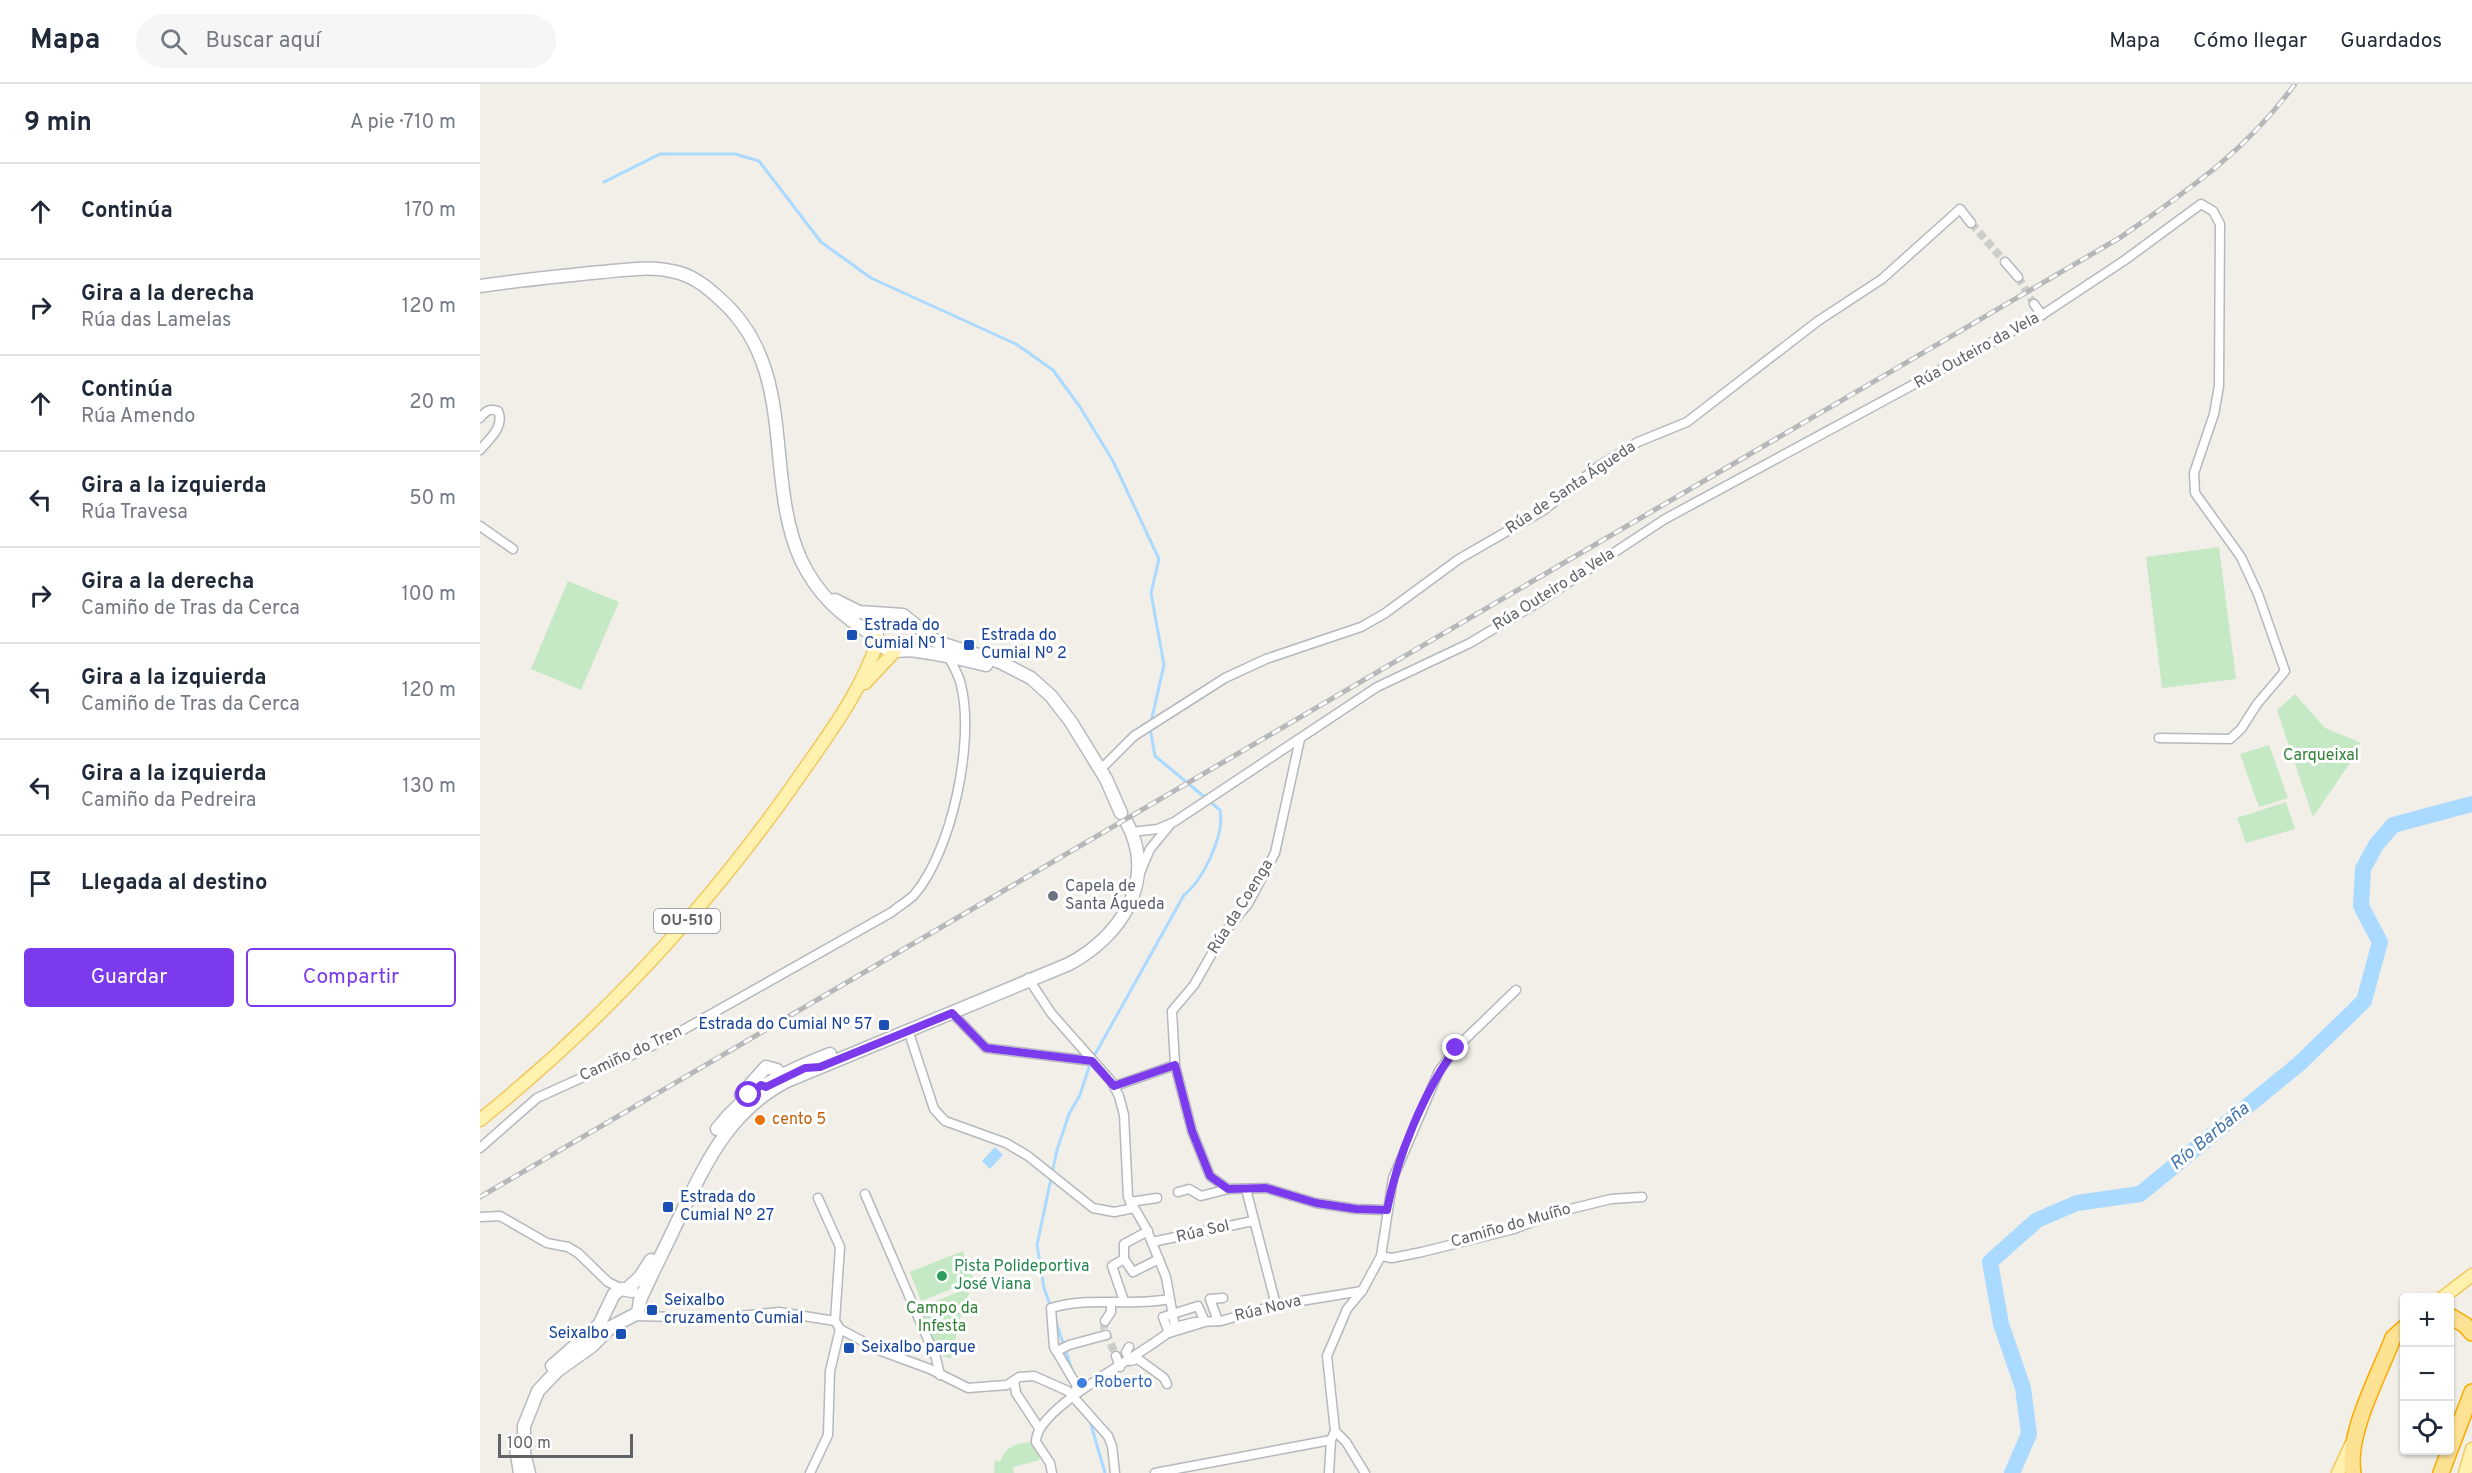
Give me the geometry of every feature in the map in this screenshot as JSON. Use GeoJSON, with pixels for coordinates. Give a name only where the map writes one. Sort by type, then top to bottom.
{"type":"FeatureCollection","features":[{"type":"Feature","properties":{"kind":"highway"},"geometry":{"type":"LineString","coordinates":[[2454,1318],[2465,1325],[2472,1333]]}},
{"type":"Feature","properties":{"kind":"highway"},"geometry":{"type":"LineString","coordinates":[[2353,1473],[2351,1461],[2355,1436],[2399,1333]]}},
{"type":"Feature","properties":{"kind":"highway"},"geometry":{"type":"LineString","coordinates":[[2442,1473],[2472,1392]]}},
{"type":"Feature","properties":{"kind":"main road"},"geometry":{"type":"LineString","coordinates":[[858,690],[877,638]]}},
{"type":"Feature","properties":{"kind":"main road"},"geometry":{"type":"LineString","coordinates":[[858,690],[899,650]]}},
{"type":"Feature","properties":{"kind":"main road","name":"OU-510"},"geometry":{"type":"LineString","coordinates":[[480,1120],[600,1014],[696,911],[776,810],[858,690]]}},
{"type":"Feature","properties":{"kind":"main road"},"geometry":{"type":"LineString","coordinates":[[2449,1293],[2472,1275]]}},
{"type":"Feature","properties":{"kind":"main road"},"geometry":{"type":"LineString","coordinates":[[2442,1473],[2472,1412]]}},
{"type":"Feature","properties":{"kind":"main road"},"geometry":{"type":"LineString","coordinates":[[2338,1473],[2355,1436]]}},
{"type":"Feature","properties":{"kind":"main road"},"geometry":{"type":"LineString","coordinates":[[2465,1473],[2472,1449]]}},
{"type":"Feature","properties":{"kind":"street","name":"Rúa Outeiro da Vela"},"geometry":{"type":"LineString","coordinates":[[1174,822],[1377,687],[1470,643],[1539,602],[1665,519],[2042,315],[2125,260],[2201,204],[2213,211],[2220,224],[2219,386],[2214,414],[2194,473],[2195,493],[2241,557],[2258,594],[2285,671],[2241,729],[2230,739],[2159,738]]}},
{"type":"Feature","properties":{"kind":"street","name":"Rúa de Santa Águeda"},"geometry":{"type":"LineString","coordinates":[[1100,770],[1134,736],[1205,690],[1266,659],[1371,621],[1459,559],[1545,510],[1596,468],[1638,442],[1687,422],[1818,321],[1882,279],[1960,209],[1971,223]]}},
{"type":"Feature","properties":{"kind":"street"},"geometry":{"type":"LineString","coordinates":[[2006,262],[2018,277]]}},
{"type":"Feature","properties":{"kind":"street"},"geometry":{"type":"LineString","coordinates":[[480,286],[624,270],[664,270],[692,278],[725,304],[751,338],[767,375],[775,413],[790,526],[801,560],[832,606],[877,638],[887,649],[948,656],[998,669],[1033,689],[1059,717],[1124,819],[1158,829],[1174,822]]}},
{"type":"Feature","properties":{"kind":"street"},"geometry":{"type":"LineString","coordinates":[[480,279],[504,282]]}},
{"type":"Feature","properties":{"kind":"street"},"geometry":{"type":"LineString","coordinates":[[2034,304],[2042,315]]}},
{"type":"Feature","properties":{"kind":"street"},"geometry":{"type":"LineString","coordinates":[[480,418],[492,409],[498,411],[501,417],[500,425],[480,450]]}},
{"type":"Feature","properties":{"kind":"street"},"geometry":{"type":"LineString","coordinates":[[480,526],[513,549]]}},
{"type":"Feature","properties":{"kind":"street"},"geometry":{"type":"LineString","coordinates":[[816,584],[846,607],[865,613],[900,614],[913,628],[948,656]]}},
{"type":"Feature","properties":{"kind":"street"},"geometry":{"type":"LineString","coordinates":[[877,638],[879,622],[888,615]]}},
{"type":"Feature","properties":{"kind":"street"},"geometry":{"type":"LineString","coordinates":[[913,628],[941,644],[1000,662],[1031,678],[1060,706],[1100,770],[1124,819],[1137,859],[1139,873]]}},
{"type":"Feature","properties":{"kind":"street"},"geometry":{"type":"LineString","coordinates":[[899,650],[910,643],[913,628]]}},
{"type":"Feature","properties":{"kind":"street","name":"Camiño do Tren"},"geometry":{"type":"LineString","coordinates":[[480,1148],[537,1098],[667,1039],[892,912],[913,896],[929,871],[942,843],[958,787],[964,725],[963,694],[959,678],[948,656]]}},
{"type":"Feature","properties":{"kind":"street","name":"Rúa da Coenga"},"geometry":{"type":"LineString","coordinates":[[1228,1189],[1210,1176],[1192,1131],[1175,1065],[1172,1011],[1177,1002],[1194,984],[1223,934],[1248,904],[1275,853],[1300,739]]}},
{"type":"Feature","properties":{"kind":"street"},"geometry":{"type":"LineString","coordinates":[[718,1140],[744,1110],[771,1089],[1084,956],[1112,933],[1131,903],[1139,873],[1155,841],[1174,822]]}},
{"type":"Feature","properties":{"kind":"street"},"geometry":{"type":"LineString","coordinates":[[781,1076],[1065,957],[1093,940],[1110,924],[1131,888],[1137,859]]}},
{"type":"Feature","properties":{"kind":"street"},"geometry":{"type":"LineString","coordinates":[[960,1001],[977,998],[1029,979],[1052,968],[1065,957]]}},
{"type":"Feature","properties":{"kind":"street"},"geometry":{"type":"LineString","coordinates":[[1029,979],[1051,1014],[1114,1086],[1124,1115],[1132,1205],[1148,1232],[1168,1282],[1172,1315],[1172,1330],[1130,1361],[1073,1395],[1039,1428],[1036,1442],[1050,1463],[1052,1473]]}},
{"type":"Feature","properties":{"kind":"street"},"geometry":{"type":"LineString","coordinates":[[1329,1473],[1331,1440],[1335,1431],[1327,1356],[1347,1309],[1362,1291],[1381,1256],[1393,1178],[1439,1071],[1456,1048],[1516,990]]}},
{"type":"Feature","properties":{"kind":"street"},"geometry":{"type":"LineString","coordinates":[[952,1013],[986,1048],[1092,1061]]}},
{"type":"Feature","properties":{"kind":"street"},"geometry":{"type":"LineString","coordinates":[[908,1030],[934,1109],[945,1121],[1006,1143],[1028,1156],[1093,1208],[1114,1212],[1157,1198]]}},
{"type":"Feature","properties":{"kind":"street"},"geometry":{"type":"LineString","coordinates":[[1114,1086],[1175,1065]]}},
{"type":"Feature","properties":{"kind":"street"},"geometry":{"type":"LineString","coordinates":[[520,1473],[516,1457],[517,1434],[528,1396],[546,1371],[599,1325],[610,1302],[649,1264],[698,1160],[716,1131],[735,1107],[762,1082],[805,1068],[820,1067]]}},
{"type":"Feature","properties":{"kind":"street"},"geometry":{"type":"LineString","coordinates":[[529,1473],[524,1453],[524,1426],[538,1391],[556,1371],[638,1312],[718,1140],[729,1120],[762,1082]]}},
{"type":"Feature","properties":{"kind":"street"},"geometry":{"type":"LineString","coordinates":[[1178,1192],[1190,1188],[1201,1196],[1228,1189],[1266,1188],[1316,1203],[1356,1209],[1387,1210]]}},
{"type":"Feature","properties":{"kind":"street"},"geometry":{"type":"LineString","coordinates":[[1246,1188],[1276,1305]]}},
{"type":"Feature","properties":{"kind":"street"},"geometry":{"type":"LineString","coordinates":[[865,1194],[936,1358],[940,1375]]}},
{"type":"Feature","properties":{"kind":"street","name":"Camiño do Muíño"},"geometry":{"type":"LineString","coordinates":[[1381,1256],[1392,1258],[1422,1252],[1514,1229],[1558,1212],[1611,1198],[1642,1197]]}},
{"type":"Feature","properties":{"kind":"street"},"geometry":{"type":"LineString","coordinates":[[810,1473],[825,1445],[830,1426],[830,1371],[837,1325],[840,1247],[818,1198]]}},
{"type":"Feature","properties":{"kind":"street"},"geometry":{"type":"LineString","coordinates":[[480,1216],[500,1216],[547,1243],[567,1247],[578,1253],[608,1282],[635,1292],[638,1312]]}},
{"type":"Feature","properties":{"kind":"street","name":"Rúa Sol"},"geometry":{"type":"LineString","coordinates":[[1152,1242],[1253,1221]]}},
{"type":"Feature","properties":{"kind":"street"},"geometry":{"type":"LineString","coordinates":[[1148,1232],[1124,1244],[1124,1259],[1133,1272],[1159,1259]]}},
{"type":"Feature","properties":{"kind":"street"},"geometry":{"type":"LineString","coordinates":[[1124,1259],[1112,1266],[1124,1301]]}},
{"type":"Feature","properties":{"kind":"street"},"geometry":{"type":"LineString","coordinates":[[608,1282],[614,1315],[638,1312],[721,1318],[779,1312],[837,1325],[880,1351],[968,1388],[1007,1385],[1019,1377],[1034,1376],[1073,1395],[1108,1436],[1113,1446],[1115,1473]]}},
{"type":"Feature","properties":{"kind":"street","name":"Rúa Nova"},"geometry":{"type":"LineString","coordinates":[[1172,1330],[1218,1321],[1276,1305],[1362,1291]]}},
{"type":"Feature","properties":{"kind":"street"},"geometry":{"type":"LineString","coordinates":[[1218,1321],[1210,1299],[1223,1298]]}},
{"type":"Feature","properties":{"kind":"street"},"geometry":{"type":"LineString","coordinates":[[1073,1395],[1077,1386],[1054,1347],[1052,1308],[1065,1304],[1111,1304],[1124,1301],[1169,1299]]}},
{"type":"Feature","properties":{"kind":"street"},"geometry":{"type":"LineString","coordinates":[[1106,1321],[1111,1312],[1111,1304]]}},
{"type":"Feature","properties":{"kind":"street"},"geometry":{"type":"LineString","coordinates":[[1172,1315],[1198,1306],[1205,1322]]}},
{"type":"Feature","properties":{"kind":"street"},"geometry":{"type":"LineString","coordinates":[[1057,1351],[1069,1345],[1106,1335]]}},
{"type":"Feature","properties":{"kind":"street"},"geometry":{"type":"LineString","coordinates":[[1129,1347],[1126,1352],[1130,1361]]}},
{"type":"Feature","properties":{"kind":"street"},"geometry":{"type":"LineString","coordinates":[[1116,1356],[1120,1367]]}},
{"type":"Feature","properties":{"kind":"street"},"geometry":{"type":"LineString","coordinates":[[1130,1361],[1138,1359],[1164,1378],[1167,1384]]}},
{"type":"Feature","properties":{"kind":"street"},"geometry":{"type":"LineString","coordinates":[[1014,1381],[1016,1394],[1039,1428]]}},
{"type":"Feature","properties":{"kind":"street"},"geometry":{"type":"LineString","coordinates":[[1335,1431],[1346,1442],[1365,1473]]}},
{"type":"Feature","properties":{"kind":"street"},"geometry":{"type":"LineString","coordinates":[[1155,1473],[1331,1440]]}},
{"type":"Feature","properties":{"kind":"green space"},"geometry":{"type":"Polygon","coordinates":[[[2219,547],[2236,679],[2162,688],[2146,557],[2219,547]]]}},
{"type":"Feature","properties":{"kind":"green space"},"geometry":{"type":"Polygon","coordinates":[[[568,581],[619,602],[581,690],[531,669],[568,581]]]}},
{"type":"Feature","properties":{"kind":"green space","name":"Carqueixal"},"geometry":{"type":"Polygon","coordinates":[[[2295,694],[2325,728],[2361,743],[2313,817],[2277,710],[2295,694]]]}},
{"type":"Feature","properties":{"kind":"green space"},"geometry":{"type":"Polygon","coordinates":[[[2269,745],[2288,798],[2259,807],[2240,754],[2269,745]]]}},
{"type":"Feature","properties":{"kind":"green space"},"geometry":{"type":"Polygon","coordinates":[[[2286,802],[2295,829],[2246,843],[2237,818],[2286,802]]]}},
{"type":"Feature","properties":{"kind":"green space","name":"Pista Polideportiva José Viana"},"geometry":{"type":"Polygon","coordinates":[[[963,1251],[974,1280],[921,1301],[910,1272],[963,1251]]]}},
{"type":"Feature","properties":{"kind":"green space","name":"Campo da Infesta"},"geometry":{"type":"Polygon","coordinates":[[[968,1288],[969,1293],[962,1311],[951,1358],[944,1356],[938,1352],[930,1339],[919,1308],[968,1288]]]}},
{"type":"Feature","properties":{"kind":"green space"},"geometry":{"type":"Polygon","coordinates":[[[1035,1442],[1040,1460],[1013,1467],[1014,1473],[994,1473],[995,1460],[1000,1462],[1006,1451],[1018,1444],[1035,1442]]]}},
{"type":"Feature","properties":{"kind":"water"},"geometry":{"type":"Polygon","coordinates":[[[995,1147],[1003,1155],[990,1169],[982,1161],[995,1147]]]}},
{"type":"Feature","properties":{"kind":"waterway"},"geometry":{"type":"LineString","coordinates":[[604,182],[660,154],[735,154],[759,161],[821,242],[871,278],[1016,344],[1053,370],[1080,407],[1113,461],[1159,559],[1151,593],[1164,665],[1151,722]]}},
{"type":"Feature","properties":{"kind":"waterway"},"geometry":{"type":"LineString","coordinates":[[1093,1058],[1184,895],[1205,868],[1219,832],[1220,810],[1155,756],[1150,728]]}},
{"type":"Feature","properties":{"kind":"waterway","name":"Río Barbaña"},"geometry":{"type":"LineString","coordinates":[[2012,1473],[2029,1434],[2023,1388],[2001,1324],[1990,1262],[2037,1220],[2077,1203],[2140,1194],[2299,1064],[2364,1001],[2380,942],[2361,906],[2363,869],[2376,845],[2393,825],[2472,804]]}},
{"type":"Feature","properties":{"kind":"waterway"},"geometry":{"type":"LineString","coordinates":[[1051,1307],[1044,1288],[1037,1245],[1057,1150],[1090,1064]]}},
{"type":"Feature","properties":{"kind":"waterway"},"geometry":{"type":"LineString","coordinates":[[1055,1319],[1073,1373]]}},
{"type":"Feature","properties":{"kind":"waterway"},"geometry":{"type":"LineString","coordinates":[[1090,1421],[1105,1473]]}},
{"type":"Feature","properties":{"kind":"tunnel"},"geometry":{"type":"LineString","coordinates":[[1971,223],[2005,262]]}},
{"type":"Feature","properties":{"kind":"tunnel"},"geometry":{"type":"LineString","coordinates":[[2018,277],[2034,304]]}},
{"type":"Feature","properties":{"kind":"tunnel"},"geometry":{"type":"LineString","coordinates":[[1105,1321],[1104,1328],[1116,1356]]}},
{"type":"Feature","properties":{"kind":"railway"},"geometry":{"type":"LineString","coordinates":[[480,1197],[2121,237],[2193,185],[2236,150],[2276,108],[2295,84]]}},
{"type":"Feature","properties":{"kind":"place","name":"Estrada do Cumial Nº 1"},"geometry":{"type":"Point","coordinates":[852,635]}},
{"type":"Feature","properties":{"kind":"place","name":"Estrada do Cumial Nº 2"},"geometry":{"type":"Point","coordinates":[969,645]}},
{"type":"Feature","properties":{"kind":"place","name":"Capela de Santa Águeda"},"geometry":{"type":"Point","coordinates":[1053,896]}},
{"type":"Feature","properties":{"kind":"place","name":"Estrada do Cumial Nº 57"},"geometry":{"type":"Point","coordinates":[884,1025]}},
{"type":"Feature","properties":{"kind":"place","name":"cento 5"},"geometry":{"type":"Point","coordinates":[760,1120]}},
{"type":"Feature","properties":{"kind":"place","name":"Estrada do Cumial Nº 27"},"geometry":{"type":"Point","coordinates":[668,1207]}},
{"type":"Feature","properties":{"kind":"place","name":"Pista Polideportiva José Viana"},"geometry":{"type":"Point","coordinates":[942,1276]}},
{"type":"Feature","properties":{"kind":"place","name":"Seixalbo cruzamento Cumial"},"geometry":{"type":"Point","coordinates":[652,1310]}},
{"type":"Feature","properties":{"kind":"place","name":"Seixalbo"},"geometry":{"type":"Point","coordinates":[621,1334]}},
{"type":"Feature","properties":{"kind":"place","name":"Seixalbo parque"},"geometry":{"type":"Point","coordinates":[849,1348]}},
{"type":"Feature","properties":{"kind":"place","name":"Roberto"},"geometry":{"type":"Point","coordinates":[1082,1383]}},
{"type":"Feature","properties":{"kind":"route"},"geometry":{"type":"LineString","coordinates":[[749,1095],[761,1085],[766,1087],[805,1068],[820,1067],[952,1013],[986,1048],[1092,1061],[1114,1086],[1175,1065],[1192,1131],[1210,1176],[1228,1189],[1266,1188],[1316,1203],[1356,1209],[1387,1210],[1393,1178],[1416,1122],[1439,1071],[1456,1048]]}}]}
